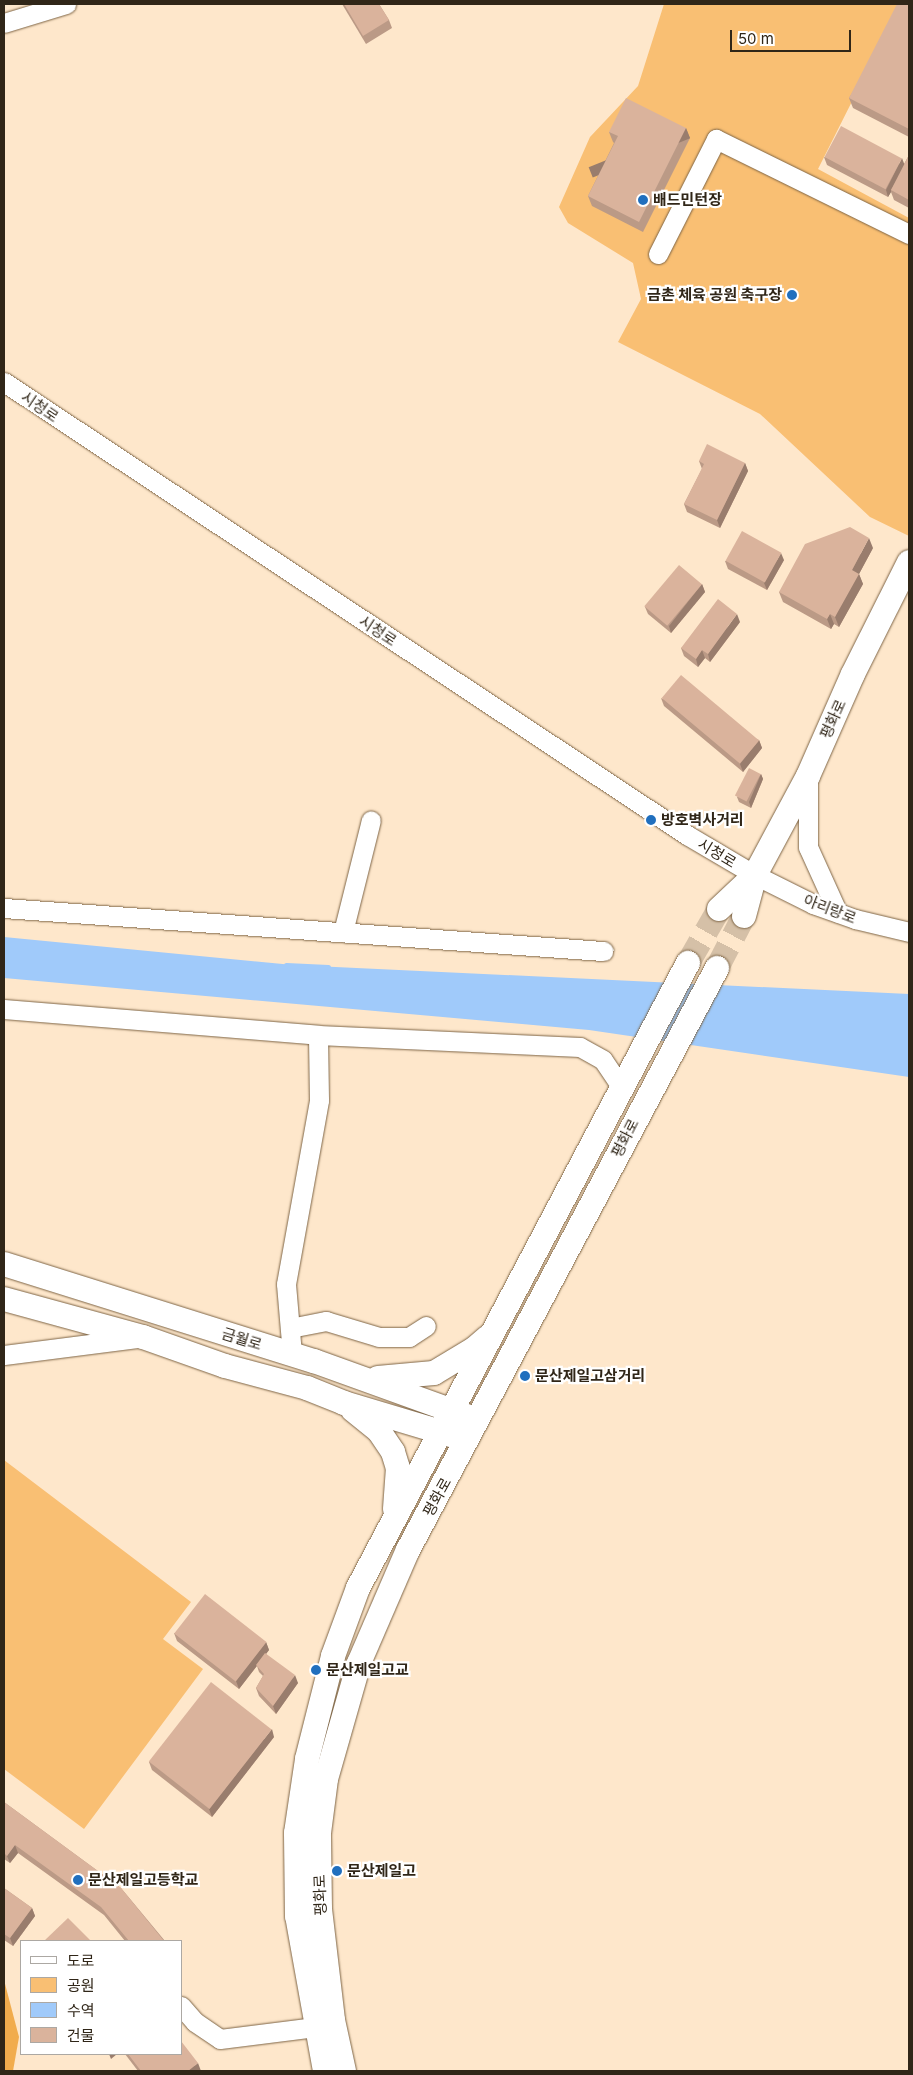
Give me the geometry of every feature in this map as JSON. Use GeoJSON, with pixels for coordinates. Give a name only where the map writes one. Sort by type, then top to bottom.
{"type":"FeatureCollection","features":[{"type":"Feature","properties":{"kind":"main road","name":"평화로"},"geometry":{"type":"LineString","coordinates":[[744,916],[755,875],[808,776],[853,674],[909,562]]}},
{"type":"Feature","properties":{"kind":"main road","name":"평화로"},"geometry":{"type":"LineString","coordinates":[[719,910],[755,875]]}},
{"type":"Feature","properties":{"kind":"main road","name":"평화로"},"geometry":{"type":"LineString","coordinates":[[344,2071],[324,2024],[297,1916],[296,1833],[307,1759],[334,1656],[358,1588],[688,963]]}},
{"type":"Feature","properties":{"kind":"main road","name":"평화로"},"geometry":{"type":"LineString","coordinates":[[325,2071],[319,1832],[326,1779],[342,1713],[384,1604],[408,1550],[467,1442],[668,1056],[717,968]]}},
{"type":"Feature","properties":{"kind":"main road","name":"금월로"},"geometry":{"type":"LineString","coordinates":[[4,1264],[292,1354],[453,1409],[478,1420]]}},
{"type":"Feature","properties":{"kind":"main road","name":"금월로"},"geometry":{"type":"LineString","coordinates":[[4,1299],[143,1337],[225,1366],[307,1388],[344,1403],[440,1430],[467,1442]]}},
{"type":"Feature","properties":{"kind":"main road"},"geometry":{"type":"LineString","coordinates":[[360,1378],[434,1373],[474,1349],[494,1331]]}},
{"type":"Feature","properties":{"kind":"main road"},"geometry":{"type":"LineString","coordinates":[[344,1403],[379,1431],[393,1452],[398,1468],[394,1519]]}},
{"type":"Feature","properties":{"kind":"street"},"geometry":{"type":"LineString","coordinates":[[4,23],[66,4]]}},
{"type":"Feature","properties":{"kind":"street"},"geometry":{"type":"LineString","coordinates":[[658,254],[716,138],[909,234]]}},
{"type":"Feature","properties":{"kind":"street","name":"시청로"},"geometry":{"type":"LineString","coordinates":[[4,382],[687,835],[755,875]]}},
{"type":"Feature","properties":{"kind":"street"},"geometry":{"type":"LineString","coordinates":[[808,776],[808,847],[838,913]]}},
{"type":"Feature","properties":{"kind":"street"},"geometry":{"type":"LineString","coordinates":[[343,932],[371,820]]}},
{"type":"Feature","properties":{"kind":"street","name":"아리랑로"},"geometry":{"type":"LineString","coordinates":[[755,875],[838,913],[909,932]]}},
{"type":"Feature","properties":{"kind":"street"},"geometry":{"type":"LineString","coordinates":[[4,908],[603,951]]}},
{"type":"Feature","properties":{"kind":"street"},"geometry":{"type":"LineString","coordinates":[[4,1009],[318,1034],[580,1047],[603,1060],[621,1087]]}},
{"type":"Feature","properties":{"kind":"street"},"geometry":{"type":"LineString","coordinates":[[292,1354],[286,1284],[319,1100],[318,1034]]}},
{"type":"Feature","properties":{"kind":"street"},"geometry":{"type":"LineString","coordinates":[[290,1328],[326,1321],[379,1337],[409,1337],[426,1326]]}},
{"type":"Feature","properties":{"kind":"street"},"geometry":{"type":"LineString","coordinates":[[4,1355],[143,1337]]}},
{"type":"Feature","properties":{"kind":"street"},"geometry":{"type":"LineString","coordinates":[[182,2007],[195,2022],[220,2038],[324,2024]]}},
{"type":"Feature","properties":{"kind":"green space"},"geometry":{"type":"Polygon","coordinates":[[[664,4],[901,4],[818,169],[909,218],[909,536],[870,517],[760,414],[618,342],[641,299],[633,263],[568,223],[559,207],[590,137],[638,86],[664,4]]]}},
{"type":"Feature","properties":{"kind":"green space"},"geometry":{"type":"Polygon","coordinates":[[[4,1460],[191,1602],[163,1639],[203,1669],[84,1829],[4,1769],[4,1460]]]}},
{"type":"Feature","properties":{"kind":"shaded area"},"geometry":{"type":"Polygon","coordinates":[[[4,1980],[19,2037],[13,2071],[4,2071],[4,1980]]]}},
{"type":"Feature","properties":{"kind":"water"},"geometry":{"type":"Polygon","coordinates":[[[4,937],[293,965],[909,994],[909,1077],[589,1030],[4,978],[4,937]]]}},
{"type":"Feature","properties":{"kind":"building"},"geometry":{"type":"Polygon","coordinates":[[[344,4],[379,4],[389,20],[363,36],[344,4]]]}},
{"type":"Feature","properties":{"kind":"building"},"geometry":{"type":"Polygon","coordinates":[[[897,4],[909,4],[909,129],[849,98],[897,4]]]}},
{"type":"Feature","properties":{"kind":"building"},"geometry":{"type":"Polygon","coordinates":[[[626,98],[686,128],[639,222],[588,196],[618,136],[609,132],[626,98]]]}},
{"type":"Feature","properties":{"kind":"building"},"geometry":{"type":"Polygon","coordinates":[[[841,126],[902,158],[885,189],[825,157],[841,126]]]}},
{"type":"Feature","properties":{"kind":"building"},"geometry":{"type":"Polygon","coordinates":[[[909,155],[909,200],[891,190],[909,155]]]}},
{"type":"Feature","properties":{"kind":"building"},"geometry":{"type":"Polygon","coordinates":[[[707,444],[745,463],[717,520],[684,504],[704,464],[699,461],[707,444]]]}},
{"type":"Feature","properties":{"kind":"building"},"geometry":{"type":"Polygon","coordinates":[[[850,527],[869,538],[852,570],[859,574],[835,617],[830,614],[827,619],[779,592],[805,544],[850,527]]]}},
{"type":"Feature","properties":{"kind":"building"},"geometry":{"type":"Polygon","coordinates":[[[742,531],[781,553],[765,583],[726,561],[742,531]]]}},
{"type":"Feature","properties":{"kind":"building"},"geometry":{"type":"Polygon","coordinates":[[[679,565],[702,584],[667,626],[644,606],[679,565]]]}},
{"type":"Feature","properties":{"kind":"building"},"geometry":{"type":"Polygon","coordinates":[[[718,599],[737,614],[708,654],[702,650],[696,659],[681,648],[718,599]]]}},
{"type":"Feature","properties":{"kind":"building"},"geometry":{"type":"Polygon","coordinates":[[[681,675],[759,741],[740,764],[662,698],[681,675]]]}},
{"type":"Feature","properties":{"kind":"building"},"geometry":{"type":"Polygon","coordinates":[[[749,768],[761,774],[747,802],[735,796],[749,768]]]}},
{"type":"Feature","properties":{"kind":"building"},"geometry":{"type":"Polygon","coordinates":[[[205,1594],[266,1642],[236,1681],[174,1633],[205,1594]]]}},
{"type":"Feature","properties":{"kind":"building"},"geometry":{"type":"Polygon","coordinates":[[[265,1653],[295,1675],[273,1706],[256,1688],[264,1674],[256,1665],[265,1653]]]}},
{"type":"Feature","properties":{"kind":"building"},"geometry":{"type":"Polygon","coordinates":[[[211,1682],[272,1729],[209,1809],[149,1762],[211,1682]]]}},
{"type":"Feature","properties":{"kind":"building","name":"문산제일고등학교"},"geometry":{"type":"Polygon","coordinates":[[[4,1802],[121,1888],[163,1940],[128,1940],[101,1907],[15,1845],[7,1856],[4,1853],[4,1802]]]}},
{"type":"Feature","properties":{"kind":"building"},"geometry":{"type":"Polygon","coordinates":[[[4,1888],[32,1908],[10,1938],[4,1934],[4,1888]]]}},
{"type":"Feature","properties":{"kind":"building"},"geometry":{"type":"Polygon","coordinates":[[[68,1918],[90,1940],[45,1940],[68,1918]]]}},
{"type":"Feature","properties":{"kind":"building"},"geometry":{"type":"Polygon","coordinates":[[[182,2042],[198,2063],[188,2071],[141,2071],[129,2055],[182,2055],[182,2042]]]}},
{"type":"Feature","properties":{"kind":"waterway"},"geometry":{"type":"LineString","coordinates":[[286,965],[328,967]]}},
{"type":"Feature","properties":{"kind":"tunnel"},"geometry":{"type":"LineString","coordinates":[[688,963],[719,909]]}},
{"type":"Feature","properties":{"kind":"tunnel"},"geometry":{"type":"LineString","coordinates":[[717,968],[744,916]]}},
{"type":"Feature","properties":{"kind":"place","name":"배드민턴장"},"geometry":{"type":"Point","coordinates":[643,200]}},
{"type":"Feature","properties":{"kind":"place","name":"금촌 체육 공원 축구장"},"geometry":{"type":"Point","coordinates":[792,295]}},
{"type":"Feature","properties":{"kind":"place","name":"방호벽사거리"},"geometry":{"type":"Point","coordinates":[651,820]}},
{"type":"Feature","properties":{"kind":"place","name":"문산제일고삼거리"},"geometry":{"type":"Point","coordinates":[525,1376]}},
{"type":"Feature","properties":{"kind":"place","name":"문산제일고교"},"geometry":{"type":"Point","coordinates":[316,1670]}},
{"type":"Feature","properties":{"kind":"place","name":"문산제일고"},"geometry":{"type":"Point","coordinates":[337,1871]}},
{"type":"Feature","properties":{"kind":"place","name":"문산제일고등학교"},"geometry":{"type":"Point","coordinates":[78,1880]}}]}
